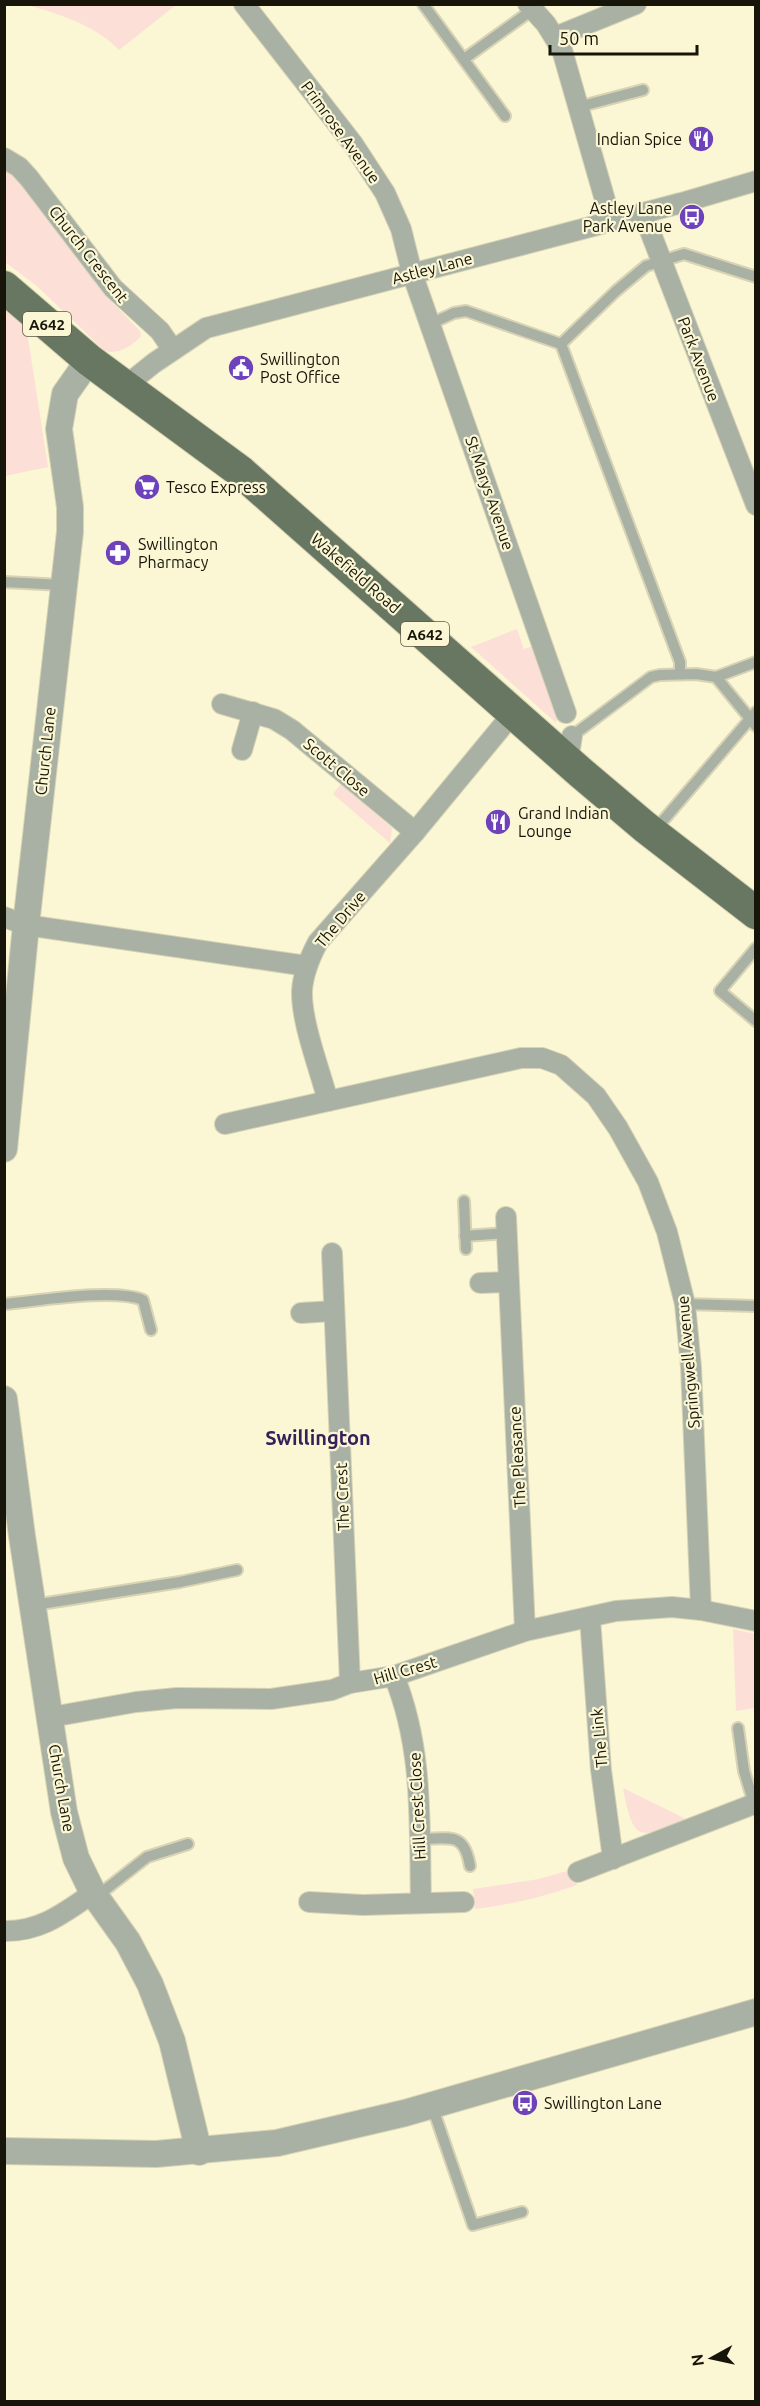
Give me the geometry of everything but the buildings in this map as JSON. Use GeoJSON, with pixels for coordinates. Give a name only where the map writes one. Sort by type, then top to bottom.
{"type":"FeatureCollection","features":[{"type":"Feature","properties":{"kind":"main road","name":"Wakefield Road"},"geometry":{"type":"LineString","coordinates":[[4,288],[89,360],[241,472],[514,712],[570,749],[653,833],[756,914]]}},
{"type":"Feature","properties":{"kind":"street","name":"Primrose Avenue"},"geometry":{"type":"LineString","coordinates":[[244,4],[353,144],[385,193],[401,229],[412,273]]}},
{"type":"Feature","properties":{"kind":"street"},"geometry":{"type":"LineString","coordinates":[[555,37],[636,4]]}},
{"type":"Feature","properties":{"kind":"street"},"geometry":{"type":"LineString","coordinates":[[530,7],[555,37],[562,50],[611,221]]}},
{"type":"Feature","properties":{"kind":"street","name":"Church Crescent"},"geometry":{"type":"LineString","coordinates":[[4,158],[19,167],[29,177],[113,288],[160,332],[173,350]]}},
{"type":"Feature","properties":{"kind":"street","name":"Astley Lane"},"geometry":{"type":"LineString","coordinates":[[124,387],[206,328],[756,181]]}},
{"type":"Feature","properties":{"kind":"street","name":"Park Avenue"},"geometry":{"type":"LineString","coordinates":[[643,213],[756,505]]}},
{"type":"Feature","properties":{"kind":"street","name":"St Marys Avenue"},"geometry":{"type":"LineString","coordinates":[[412,273],[566,714]]}},
{"type":"Feature","properties":{"kind":"street","name":"Church Lane"},"geometry":{"type":"LineString","coordinates":[[4,1149],[15,921],[70,532],[70,507],[59,429],[65,394],[89,360]]}},
{"type":"Feature","properties":{"kind":"street","name":"Scott Close"},"geometry":{"type":"LineString","coordinates":[[222,704],[274,719],[292,730],[415,832]]}},
{"type":"Feature","properties":{"kind":"street"},"geometry":{"type":"LineString","coordinates":[[242,750],[253,712]]}},
{"type":"Feature","properties":{"kind":"street","name":"The Drive"},"geometry":{"type":"LineString","coordinates":[[15,921],[307,966],[318,942],[415,832],[514,712]]}},
{"type":"Feature","properties":{"kind":"street"},"geometry":{"type":"LineString","coordinates":[[307,966],[302,989],[303,1006],[328,1101]]}},
{"type":"Feature","properties":{"kind":"street","name":"Springwell Avenue"},"geometry":{"type":"LineString","coordinates":[[225,1124],[521,1058],[542,1058],[561,1065],[596,1096],[618,1128],[648,1182],[667,1232],[685,1304],[691,1367],[701,1610]]}},
{"type":"Feature","properties":{"kind":"street","name":"The Pleasance"},"geometry":{"type":"LineString","coordinates":[[507,1225],[525,1631]]}},
{"type":"Feature","properties":{"kind":"street","name":"The Crest"},"geometry":{"type":"LineString","coordinates":[[332,1253],[350,1683]]}},
{"type":"Feature","properties":{"kind":"street"},"geometry":{"type":"LineString","coordinates":[[480,1283],[508,1282]]}},
{"type":"Feature","properties":{"kind":"street"},"geometry":{"type":"LineString","coordinates":[[301,1313],[334,1311]]}},
{"type":"Feature","properties":{"kind":"street","name":"Church Lane"},"geometry":{"type":"LineString","coordinates":[[4,1399],[13,1537],[34,1605],[64,1812],[76,1858],[95,1895],[128,1942],[150,1984],[172,2041],[199,2152]]}},
{"type":"Feature","properties":{"kind":"street","name":"Hill Crest"},"geometry":{"type":"LineString","coordinates":[[51,1717],[136,1702],[177,1698],[272,1699],[332,1690],[350,1683],[394,1676],[525,1631],[616,1611],[672,1607],[701,1610],[756,1621]]}},
{"type":"Feature","properties":{"kind":"street","name":"The Link"},"geometry":{"type":"LineString","coordinates":[[590,1618],[601,1770],[613,1859]]}},
{"type":"Feature","properties":{"kind":"street","name":"Hill Crest Close"},"geometry":{"type":"LineString","coordinates":[[394,1676],[405,1704],[415,1748],[421,1902]]}},
{"type":"Feature","properties":{"kind":"street"},"geometry":{"type":"LineString","coordinates":[[578,1872],[755,1806]]}},
{"type":"Feature","properties":{"kind":"street"},"geometry":{"type":"LineString","coordinates":[[4,1931],[20,1931],[38,1927],[95,1895]]}},
{"type":"Feature","properties":{"kind":"street"},"geometry":{"type":"LineString","coordinates":[[309,1902],[363,1905],[464,1902]]}},
{"type":"Feature","properties":{"kind":"street"},"geometry":{"type":"LineString","coordinates":[[4,2151],[156,2154],[199,2152],[277,2143],[432,2105],[756,2012]]}},
{"type":"Feature","properties":{"kind":"lane"},"geometry":{"type":"LineString","coordinates":[[423,4],[505,116]]}},
{"type":"Feature","properties":{"kind":"lane"},"geometry":{"type":"LineString","coordinates":[[464,58],[530,7]]}},
{"type":"Feature","properties":{"kind":"lane"},"geometry":{"type":"LineString","coordinates":[[578,107],[643,90]]}},
{"type":"Feature","properties":{"kind":"lane"},"geometry":{"type":"LineString","coordinates":[[561,344],[616,291],[646,266],[684,254],[756,277]]}},
{"type":"Feature","properties":{"kind":"lane"},"geometry":{"type":"LineString","coordinates":[[430,324],[454,313],[466,311],[561,344]]}},
{"type":"Feature","properties":{"kind":"lane"},"geometry":{"type":"LineString","coordinates":[[561,344],[680,662],[680,674]]}},
{"type":"Feature","properties":{"kind":"lane"},"geometry":{"type":"LineString","coordinates":[[4,582],[63,585]]}},
{"type":"Feature","properties":{"kind":"lane"},"geometry":{"type":"LineString","coordinates":[[570,749],[651,677],[680,674],[716,677],[756,662]]}},
{"type":"Feature","properties":{"kind":"lane"},"geometry":{"type":"LineString","coordinates":[[653,833],[753,719],[716,677]]}},
{"type":"Feature","properties":{"kind":"lane"},"geometry":{"type":"LineString","coordinates":[[756,948],[720,991],[756,1021]]}},
{"type":"Feature","properties":{"kind":"lane"},"geometry":{"type":"LineString","coordinates":[[464,1201],[466,1249]]}},
{"type":"Feature","properties":{"kind":"lane"},"geometry":{"type":"LineString","coordinates":[[465,1236],[507,1225]]}},
{"type":"Feature","properties":{"kind":"lane"},"geometry":{"type":"LineString","coordinates":[[4,1304],[74,1297],[132,1296],[143,1300],[151,1330]]}},
{"type":"Feature","properties":{"kind":"lane"},"geometry":{"type":"LineString","coordinates":[[685,1304],[756,1306]]}},
{"type":"Feature","properties":{"kind":"lane"},"geometry":{"type":"LineString","coordinates":[[34,1605],[180,1582],[237,1570]]}},
{"type":"Feature","properties":{"kind":"lane"},"geometry":{"type":"LineString","coordinates":[[738,1728],[744,1772],[755,1806]]}},
{"type":"Feature","properties":{"kind":"lane"},"geometry":{"type":"LineString","coordinates":[[420,1839],[453,1839],[462,1842],[467,1849],[470,1866]]}},
{"type":"Feature","properties":{"kind":"lane"},"geometry":{"type":"LineString","coordinates":[[95,1895],[147,1857],[188,1844]]}},
{"type":"Feature","properties":{"kind":"lane"},"geometry":{"type":"LineString","coordinates":[[432,2105],[474,2225],[522,2212]]}},
{"type":"Feature","properties":{"kind":"shaded area"},"geometry":{"type":"Polygon","coordinates":[[[176,4],[119,50],[88,27],[27,5],[176,4]]]}},
{"type":"Feature","properties":{"kind":"shaded area"},"geometry":{"type":"Polygon","coordinates":[[[4,167],[15,174],[114,299],[112,302],[140,331],[141,336],[133,343],[120,351],[105,351],[38,287],[5,262],[4,167]]]}},
{"type":"Feature","properties":{"kind":"shaded area"},"geometry":{"type":"Polygon","coordinates":[[[4,308],[26,325],[48,467],[5,476],[4,308]]]}},
{"type":"Feature","properties":{"kind":"shaded area"},"geometry":{"type":"Polygon","coordinates":[[[517,629],[524,649],[533,646],[558,719],[555,722],[471,647],[517,629]]]}},
{"type":"Feature","properties":{"kind":"shaded area"},"geometry":{"type":"Polygon","coordinates":[[[341,784],[392,828],[390,843],[333,794],[341,784]]]}},
{"type":"Feature","properties":{"kind":"shaded area"},"geometry":{"type":"Polygon","coordinates":[[[733,1629],[755,1634],[755,1708],[736,1711],[733,1629]]]}},
{"type":"Feature","properties":{"kind":"shaded area"},"geometry":{"type":"Polygon","coordinates":[[[623,1788],[686,1819],[657,1831],[640,1832],[630,1818],[623,1788]]]}},
{"type":"Feature","properties":{"kind":"shaded area"},"geometry":{"type":"Polygon","coordinates":[[[574,1869],[577,1885],[526,1900],[475,1909],[473,1889],[539,1879],[574,1869]]]}},
{"type":"Feature","properties":{"kind":"place","name":"Indian Spice"},"geometry":{"type":"Point","coordinates":[701,139]}},
{"type":"Feature","properties":{"kind":"place","name":"Astley Lane Park Avenue"},"geometry":{"type":"Point","coordinates":[692,217]}},
{"type":"Feature","properties":{"kind":"place","name":"Swillington Post Office"},"geometry":{"type":"Point","coordinates":[241,368]}},
{"type":"Feature","properties":{"kind":"place","name":"Tesco Express"},"geometry":{"type":"Point","coordinates":[147,487]}},
{"type":"Feature","properties":{"kind":"place","name":"Swillington Pharmacy"},"geometry":{"type":"Point","coordinates":[118,553]}},
{"type":"Feature","properties":{"kind":"place","name":"Grand Indian Lounge"},"geometry":{"type":"Point","coordinates":[498,822]}},
{"type":"Feature","properties":{"kind":"place","name":"Swillington Lane"},"geometry":{"type":"Point","coordinates":[525,2103]}},
{"type":"Feature","properties":{"kind":"district","name":"Swillington"},"geometry":{"type":"Point","coordinates":[318,1437]}}]}
